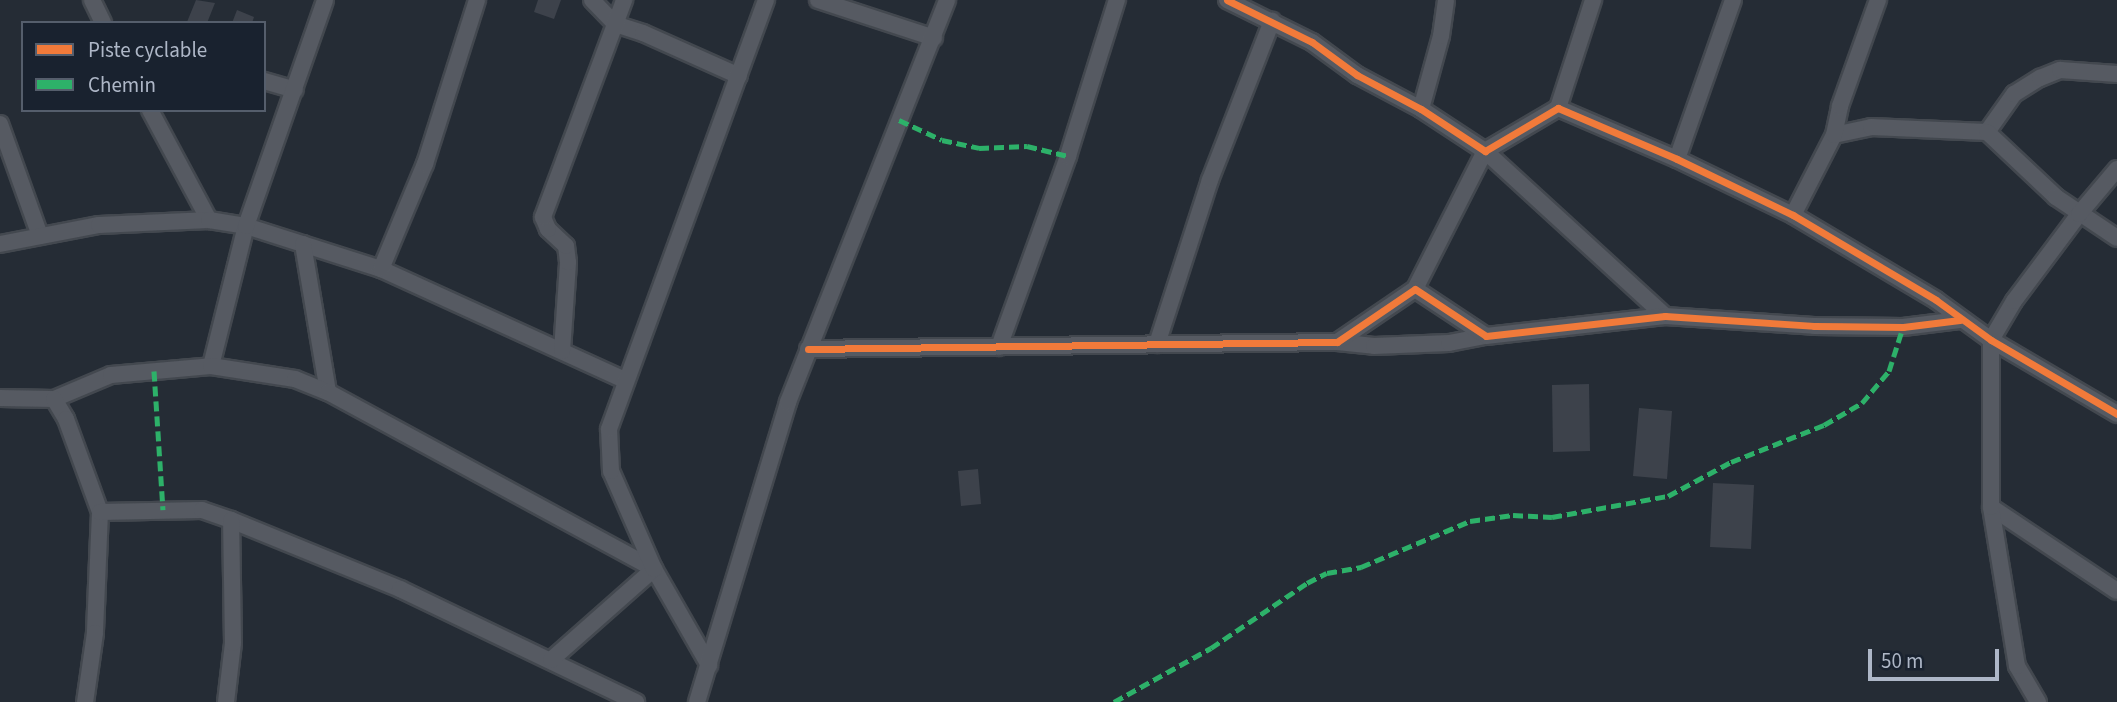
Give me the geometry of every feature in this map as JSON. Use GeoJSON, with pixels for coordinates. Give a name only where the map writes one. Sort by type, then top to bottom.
{"type":"FeatureCollection","features":[{"type":"Feature","properties":{"kind":"street"},"geometry":{"type":"LineString","coordinates":[[92,0],[102,21]]}},
{"type":"Feature","properties":{"kind":"street"},"geometry":{"type":"LineString","coordinates":[[211,366],[246,226],[326,0]]}},
{"type":"Feature","properties":{"kind":"street"},"geometry":{"type":"LineString","coordinates":[[381,269],[425,164],[477,0]]}},
{"type":"Feature","properties":{"kind":"street"},"geometry":{"type":"LineString","coordinates":[[592,0],[615,24],[643,33],[739,76]]}},
{"type":"Feature","properties":{"kind":"street"},"geometry":{"type":"LineString","coordinates":[[562,351],[568,262],[566,246],[548,229],[543,217],[624,0]]}},
{"type":"Feature","properties":{"kind":"street"},"geometry":{"type":"LineString","coordinates":[[709,665],[654,569],[611,471],[609,429],[766,0]]}},
{"type":"Feature","properties":{"kind":"street"},"geometry":{"type":"LineString","coordinates":[[818,0],[934,38]]}},
{"type":"Feature","properties":{"kind":"street"},"geometry":{"type":"LineString","coordinates":[[697,702],[788,402],[947,0]]}},
{"type":"Feature","properties":{"kind":"street"},"geometry":{"type":"LineString","coordinates":[[999,346],[1068,156],[1116,0]]}},
{"type":"Feature","properties":{"kind":"street"},"geometry":{"type":"LineString","coordinates":[[1227,0],[1312,42],[1357,75],[1421,109],[1485,150],[1665,316]]}},
{"type":"Feature","properties":{"kind":"street"},"geometry":{"type":"LineString","coordinates":[[1421,109],[1441,36],[1446,0]]}},
{"type":"Feature","properties":{"kind":"street"},"geometry":{"type":"LineString","coordinates":[[1337,342],[1415,289],[1485,150],[1558,108],[1592,0]]}},
{"type":"Feature","properties":{"kind":"street"},"geometry":{"type":"LineString","coordinates":[[1677,159],[1733,0]]}},
{"type":"Feature","properties":{"kind":"street"},"geometry":{"type":"LineString","coordinates":[[1793,215],[1834,135],[1840,106],[1878,0]]}},
{"type":"Feature","properties":{"kind":"street"},"geometry":{"type":"LineString","coordinates":[[1157,344],[1210,180],[1272,21]]}},
{"type":"Feature","properties":{"kind":"street"},"geometry":{"type":"LineString","coordinates":[[1987,132],[2014,94],[2060,69],[2117,74]]}},
{"type":"Feature","properties":{"kind":"street"},"geometry":{"type":"LineString","coordinates":[[266,82],[295,90]]}},
{"type":"Feature","properties":{"kind":"street"},"geometry":{"type":"LineString","coordinates":[[1558,108],[1677,159],[1793,215],[1936,300],[1991,340],[2117,414]]}},
{"type":"Feature","properties":{"kind":"street"},"geometry":{"type":"LineString","coordinates":[[151,112],[209,220]]}},
{"type":"Feature","properties":{"kind":"street"},"geometry":{"type":"LineString","coordinates":[[0,124],[40,236]]}},
{"type":"Feature","properties":{"kind":"street"},"geometry":{"type":"LineString","coordinates":[[1834,135],[1871,127],[1987,132],[2056,197],[2117,238]]}},
{"type":"Feature","properties":{"kind":"street"},"geometry":{"type":"LineString","coordinates":[[2038,702],[2017,666],[1991,507],[1991,340],[2014,300],[2117,169]]}},
{"type":"Feature","properties":{"kind":"street"},"geometry":{"type":"LineString","coordinates":[[0,244],[99,225],[209,220],[246,226],[381,269],[625,380]]}},
{"type":"Feature","properties":{"kind":"street"},"geometry":{"type":"LineString","coordinates":[[303,244],[328,392]]}},
{"type":"Feature","properties":{"kind":"street"},"geometry":{"type":"LineString","coordinates":[[1415,289],[1486,336]]}},
{"type":"Feature","properties":{"kind":"street"},"geometry":{"type":"LineString","coordinates":[[808,349],[1337,342],[1374,346],[1449,342],[1665,316],[1827,326],[1903,327],[1960,320]]}},
{"type":"Feature","properties":{"kind":"street"},"geometry":{"type":"LineString","coordinates":[[0,398],[54,398],[111,375],[211,366],[295,379],[328,392],[654,569]]}},
{"type":"Feature","properties":{"kind":"street"},"geometry":{"type":"LineString","coordinates":[[54,398],[66,419],[100,512],[95,633],[85,702]]}},
{"type":"Feature","properties":{"kind":"street"},"geometry":{"type":"LineString","coordinates":[[1991,507],[2117,591]]}},
{"type":"Feature","properties":{"kind":"street"},"geometry":{"type":"LineString","coordinates":[[100,512],[202,510],[231,520],[400,589],[636,702]]}},
{"type":"Feature","properties":{"kind":"street"},"geometry":{"type":"LineString","coordinates":[[226,702],[233,643],[231,520]]}},
{"type":"Feature","properties":{"kind":"street"},"geometry":{"type":"LineString","coordinates":[[551,660],[654,569]]}},
{"type":"Feature","properties":{"kind":"building"},"geometry":{"type":"Polygon","coordinates":[[[196,0],[215,3],[208,21],[187,21],[196,0]]]}},
{"type":"Feature","properties":{"kind":"building"},"geometry":{"type":"Polygon","coordinates":[[[538,0],[561,0],[554,19],[534,12],[538,0]]]}},
{"type":"Feature","properties":{"kind":"building"},"geometry":{"type":"Polygon","coordinates":[[[237,10],[254,17],[253,21],[233,21],[237,10]]]}},
{"type":"Feature","properties":{"kind":"building"},"geometry":{"type":"Polygon","coordinates":[[[1589,384],[1590,451],[1553,452],[1552,385],[1589,384]]]}},
{"type":"Feature","properties":{"kind":"building"},"geometry":{"type":"Polygon","coordinates":[[[1639,408],[1672,411],[1667,479],[1633,476],[1639,408]]]}},
{"type":"Feature","properties":{"kind":"building"},"geometry":{"type":"Polygon","coordinates":[[[978,469],[981,504],[961,506],[958,471],[978,469]]]}},
{"type":"Feature","properties":{"kind":"building"},"geometry":{"type":"Polygon","coordinates":[[[1713,483],[1754,485],[1751,549],[1710,547],[1713,483]]]}},
{"type":"Feature","properties":{"kind":"marked path"},"geometry":{"type":"LineString","coordinates":[[899,120],[942,140],[979,148],[1027,146],[1068,156]]}},
{"type":"Feature","properties":{"kind":"marked path"},"geometry":{"type":"LineString","coordinates":[[1114,702],[1211,648],[1307,583],[1327,573],[1361,567],[1470,521],[1513,515],[1552,517],[1668,496],[1731,462],[1824,425],[1862,403],[1889,371],[1903,327]]}},
{"type":"Feature","properties":{"kind":"marked path"},"geometry":{"type":"LineString","coordinates":[[154,371],[163,510]]}},
{"type":"Feature","properties":{"kind":"cycle path"},"geometry":{"type":"LineString","coordinates":[[1227,0],[1312,42],[1357,75],[1421,109],[1485,151],[1558,108],[1677,159],[1793,215],[1936,300],[1991,340],[2117,414]]}},
{"type":"Feature","properties":{"kind":"cycle path"},"geometry":{"type":"LineString","coordinates":[[808,349],[1337,342],[1415,289],[1486,336],[1665,316],[1814,326],[1903,327],[1960,320]]}}]}
